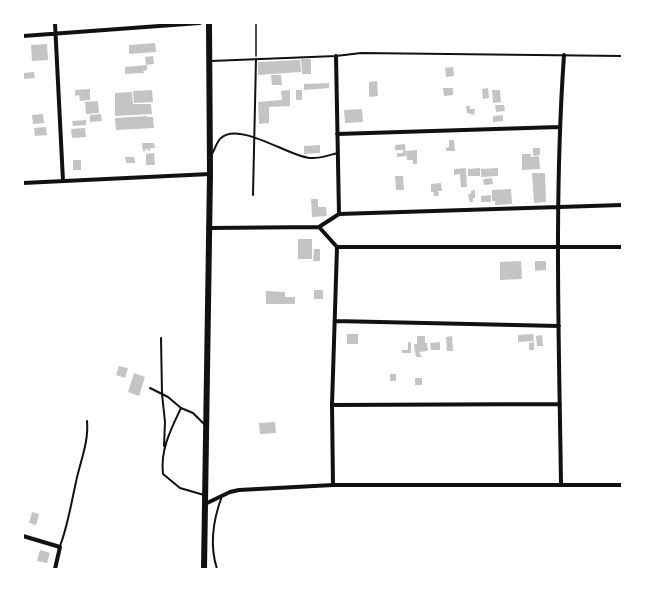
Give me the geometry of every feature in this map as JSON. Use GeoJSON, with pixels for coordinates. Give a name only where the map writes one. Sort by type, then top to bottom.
{"type":"FeatureCollection","features":[{"type":"Feature","properties":{"kind":"main road"},"geometry":{"type":"LineString","coordinates":[[204,569],[210,174],[209,23]]}},
{"type":"Feature","properties":{"kind":"street"},"geometry":{"type":"LineString","coordinates":[[55,23],[63,181]]}},
{"type":"Feature","properties":{"kind":"street"},"geometry":{"type":"LineString","coordinates":[[23,36],[55,35],[164,24],[200,23]]}},
{"type":"Feature","properties":{"kind":"street"},"geometry":{"type":"LineString","coordinates":[[561,484],[558,207],[559,127],[564,55]]}},
{"type":"Feature","properties":{"kind":"street"},"geometry":{"type":"LineString","coordinates":[[336,56],[339,214]]}},
{"type":"Feature","properties":{"kind":"street"},"geometry":{"type":"LineString","coordinates":[[337,134],[559,127]]}},
{"type":"Feature","properties":{"kind":"street"},"geometry":{"type":"LineString","coordinates":[[23,182],[210,174]]}},
{"type":"Feature","properties":{"kind":"street"},"geometry":{"type":"LineString","coordinates":[[208,228],[319,227],[339,214],[622,205]]}},
{"type":"Feature","properties":{"kind":"street"},"geometry":{"type":"LineString","coordinates":[[319,227],[337,247],[332,405],[333,485]]}},
{"type":"Feature","properties":{"kind":"street"},"geometry":{"type":"LineString","coordinates":[[337,247],[622,247]]}},
{"type":"Feature","properties":{"kind":"street"},"geometry":{"type":"LineString","coordinates":[[335,321],[559,326]]}},
{"type":"Feature","properties":{"kind":"street"},"geometry":{"type":"LineString","coordinates":[[332,405],[560,404]]}},
{"type":"Feature","properties":{"kind":"street"},"geometry":{"type":"LineString","coordinates":[[205,504],[239,490],[333,485],[622,485]]}},
{"type":"Feature","properties":{"kind":"street"},"geometry":{"type":"LineString","coordinates":[[23,536],[60,547],[55,569]]}},
{"type":"Feature","properties":{"kind":"lane"},"geometry":{"type":"LineString","coordinates":[[209,61],[336,56],[361,53],[622,56]]}},
{"type":"Feature","properties":{"kind":"lane"},"geometry":{"type":"LineString","coordinates":[[253,195],[256,138],[256,60]]}},
{"type":"Feature","properties":{"kind":"lane"},"geometry":{"type":"LineString","coordinates":[[210,158],[221,138],[226,135],[242,134],[310,158],[338,153]]}},
{"type":"Feature","properties":{"kind":"lane"},"geometry":{"type":"LineString","coordinates":[[161,338],[162,394],[165,422],[164,450]]}},
{"type":"Feature","properties":{"kind":"lane"},"geometry":{"type":"LineString","coordinates":[[150,388],[162,394],[181,408],[193,413],[206,427]]}},
{"type":"Feature","properties":{"kind":"lane"},"geometry":{"type":"LineString","coordinates":[[181,408],[164,450],[161,462],[163,474],[180,488],[205,495]]}},
{"type":"Feature","properties":{"kind":"lane"},"geometry":{"type":"LineString","coordinates":[[60,547],[67,528],[81,465],[88,431],[87,421]]}},
{"type":"Feature","properties":{"kind":"lane"},"geometry":{"type":"LineString","coordinates":[[217,569],[212,547],[214,522],[222,496]]}},
{"type":"Feature","properties":{"kind":"lane"},"geometry":{"type":"LineString","coordinates":[[154,569],[182,569]]}},
{"type":"Feature","properties":{"kind":"path"},"geometry":{"type":"LineString","coordinates":[[256,23],[256,60]]}},
{"type":"Feature","properties":{"kind":"building"},"geometry":{"type":"Polygon","coordinates":[[[155,43],[156,52],[129,54],[129,45],[155,43]]]}},
{"type":"Feature","properties":{"kind":"building"},"geometry":{"type":"Polygon","coordinates":[[[47,44],[48,60],[32,61],[31,45],[47,44]]]}},
{"type":"Feature","properties":{"kind":"building"},"geometry":{"type":"Polygon","coordinates":[[[153,56],[154,64],[146,65],[145,57],[153,56]]]}},
{"type":"Feature","properties":{"kind":"building"},"geometry":{"type":"Polygon","coordinates":[[[301,59],[311,59],[311,74],[302,74],[301,59]]]}},
{"type":"Feature","properties":{"kind":"building"},"geometry":{"type":"Polygon","coordinates":[[[300,60],[301,72],[258,75],[258,62],[300,60]]]}},
{"type":"Feature","properties":{"kind":"building"},"geometry":{"type":"Polygon","coordinates":[[[147,65],[147,70],[143,71],[144,73],[125,74],[125,67],[147,65]]]}},
{"type":"Feature","properties":{"kind":"building"},"geometry":{"type":"Polygon","coordinates":[[[453,67],[454,76],[446,77],[445,68],[453,67]]]}},
{"type":"Feature","properties":{"kind":"building"},"geometry":{"type":"Polygon","coordinates":[[[34,72],[35,78],[23,79],[23,73],[34,72]]]}},
{"type":"Feature","properties":{"kind":"building"},"geometry":{"type":"Polygon","coordinates":[[[271,75],[281,75],[282,85],[272,85],[271,75]]]}},
{"type":"Feature","properties":{"kind":"building"},"geometry":{"type":"Polygon","coordinates":[[[377,81],[378,96],[369,97],[369,82],[377,81]]]}},
{"type":"Feature","properties":{"kind":"building"},"geometry":{"type":"Polygon","coordinates":[[[329,83],[329,88],[304,90],[304,84],[329,83]]]}},
{"type":"Feature","properties":{"kind":"building"},"geometry":{"type":"Polygon","coordinates":[[[443,88],[453,88],[453,95],[444,96],[443,88]]]}},
{"type":"Feature","properties":{"kind":"building"},"geometry":{"type":"Polygon","coordinates":[[[488,88],[489,98],[483,99],[482,89],[488,88]]]}},
{"type":"Feature","properties":{"kind":"building"},"geometry":{"type":"Polygon","coordinates":[[[90,89],[90,100],[80,101],[79,95],[75,96],[75,90],[90,89]]]}},
{"type":"Feature","properties":{"kind":"building"},"geometry":{"type":"Polygon","coordinates":[[[152,90],[153,102],[134,103],[133,91],[152,90]]]}},
{"type":"Feature","properties":{"kind":"building"},"geometry":{"type":"Polygon","coordinates":[[[290,90],[290,106],[269,107],[269,123],[259,124],[258,102],[282,100],[281,91],[290,90]]]}},
{"type":"Feature","properties":{"kind":"building"},"geometry":{"type":"Polygon","coordinates":[[[296,90],[302,90],[302,100],[296,100],[296,90]]]}},
{"type":"Feature","properties":{"kind":"building"},"geometry":{"type":"Polygon","coordinates":[[[492,90],[500,90],[501,102],[493,103],[492,90]]]}},
{"type":"Feature","properties":{"kind":"building"},"geometry":{"type":"Polygon","coordinates":[[[132,92],[133,104],[151,104],[152,114],[115,116],[115,93],[132,92]]]}},
{"type":"Feature","properties":{"kind":"building"},"geometry":{"type":"Polygon","coordinates":[[[98,101],[99,113],[86,114],[85,102],[98,101]]]}},
{"type":"Feature","properties":{"kind":"building"},"geometry":{"type":"Polygon","coordinates":[[[495,105],[504,105],[505,111],[496,112],[495,105]]]}},
{"type":"Feature","properties":{"kind":"building"},"geometry":{"type":"Polygon","coordinates":[[[466,106],[470,106],[470,109],[475,109],[474,115],[467,113],[466,106]]]}},
{"type":"Feature","properties":{"kind":"building"},"geometry":{"type":"Polygon","coordinates":[[[362,109],[363,122],[345,123],[344,110],[362,109]]]}},
{"type":"Feature","properties":{"kind":"building"},"geometry":{"type":"Polygon","coordinates":[[[43,114],[44,123],[33,124],[32,115],[43,114]]]}},
{"type":"Feature","properties":{"kind":"building"},"geometry":{"type":"Polygon","coordinates":[[[101,114],[102,121],[90,122],[90,115],[101,114]]]}},
{"type":"Feature","properties":{"kind":"building"},"geometry":{"type":"Polygon","coordinates":[[[503,115],[503,121],[493,122],[493,116],[503,115]]]}},
{"type":"Feature","properties":{"kind":"building"},"geometry":{"type":"Polygon","coordinates":[[[153,117],[154,128],[116,130],[115,118],[153,117]]]}},
{"type":"Feature","properties":{"kind":"building"},"geometry":{"type":"Polygon","coordinates":[[[86,120],[86,125],[73,126],[72,121],[86,120]]]}},
{"type":"Feature","properties":{"kind":"building"},"geometry":{"type":"Polygon","coordinates":[[[46,127],[47,135],[35,136],[34,128],[46,127]]]}},
{"type":"Feature","properties":{"kind":"building"},"geometry":{"type":"Polygon","coordinates":[[[85,128],[86,137],[72,138],[71,129],[85,128]]]}},
{"type":"Feature","properties":{"kind":"building"},"geometry":{"type":"Polygon","coordinates":[[[449,140],[454,140],[455,151],[446,151],[446,148],[449,147],[449,140]]]}},
{"type":"Feature","properties":{"kind":"building"},"geometry":{"type":"Polygon","coordinates":[[[142,143],[154,143],[155,148],[150,148],[150,151],[145,148],[146,151],[143,151],[142,143]]]}},
{"type":"Feature","properties":{"kind":"building"},"geometry":{"type":"Polygon","coordinates":[[[405,144],[406,156],[397,157],[397,153],[403,153],[403,150],[395,150],[395,145],[405,144]]]}},
{"type":"Feature","properties":{"kind":"building"},"geometry":{"type":"Polygon","coordinates":[[[320,145],[320,153],[304,154],[304,146],[320,145]]]}},
{"type":"Feature","properties":{"kind":"building"},"geometry":{"type":"Polygon","coordinates":[[[533,148],[540,148],[540,155],[533,156],[533,148]]]}},
{"type":"Feature","properties":{"kind":"building"},"geometry":{"type":"Polygon","coordinates":[[[417,150],[417,164],[413,164],[413,160],[407,160],[406,151],[417,150]]]}},
{"type":"Feature","properties":{"kind":"building"},"geometry":{"type":"Polygon","coordinates":[[[154,153],[155,165],[146,165],[146,154],[154,153]]]}},
{"type":"Feature","properties":{"kind":"building"},"geometry":{"type":"Polygon","coordinates":[[[522,154],[531,154],[531,157],[539,156],[540,169],[522,170],[522,154]]]}},
{"type":"Feature","properties":{"kind":"building"},"geometry":{"type":"Polygon","coordinates":[[[125,157],[134,157],[135,163],[126,163],[125,157]]]}},
{"type":"Feature","properties":{"kind":"building"},"geometry":{"type":"Polygon","coordinates":[[[73,160],[81,160],[81,170],[73,170],[73,160]]]}},
{"type":"Feature","properties":{"kind":"building"},"geometry":{"type":"Polygon","coordinates":[[[466,168],[467,187],[461,187],[460,174],[454,175],[454,169],[466,168]]]}},
{"type":"Feature","properties":{"kind":"building"},"geometry":{"type":"Polygon","coordinates":[[[480,168],[480,176],[468,176],[468,169],[480,168]]]}},
{"type":"Feature","properties":{"kind":"building"},"geometry":{"type":"Polygon","coordinates":[[[498,168],[498,176],[481,177],[481,169],[498,168]]]}},
{"type":"Feature","properties":{"kind":"building"},"geometry":{"type":"Polygon","coordinates":[[[532,173],[545,173],[546,202],[534,203],[532,173]]]}},
{"type":"Feature","properties":{"kind":"building"},"geometry":{"type":"Polygon","coordinates":[[[395,176],[403,176],[404,190],[396,190],[395,176]]]}},
{"type":"Feature","properties":{"kind":"building"},"geometry":{"type":"Polygon","coordinates":[[[492,178],[493,184],[484,185],[483,179],[492,178]]]}},
{"type":"Feature","properties":{"kind":"building"},"geometry":{"type":"Polygon","coordinates":[[[441,183],[442,191],[438,191],[439,196],[434,196],[434,192],[431,192],[431,184],[441,183]]]}},
{"type":"Feature","properties":{"kind":"building"},"geometry":{"type":"Polygon","coordinates":[[[511,189],[512,204],[495,205],[495,201],[492,201],[492,190],[511,189]]]}},
{"type":"Feature","properties":{"kind":"building"},"geometry":{"type":"Polygon","coordinates":[[[475,190],[475,198],[473,198],[473,202],[470,202],[468,194],[471,194],[471,191],[475,190]]]}},
{"type":"Feature","properties":{"kind":"building"},"geometry":{"type":"Polygon","coordinates":[[[491,195],[491,202],[481,202],[481,196],[491,195]]]}},
{"type":"Feature","properties":{"kind":"building"},"geometry":{"type":"Polygon","coordinates":[[[311,199],[318,199],[318,207],[326,207],[327,216],[312,217],[311,199]]]}},
{"type":"Feature","properties":{"kind":"building"},"geometry":{"type":"Polygon","coordinates":[[[298,239],[312,239],[312,259],[298,259],[298,239]]]}},
{"type":"Feature","properties":{"kind":"building"},"geometry":{"type":"Polygon","coordinates":[[[314,249],[320,249],[320,261],[313,261],[314,249]]]}},
{"type":"Feature","properties":{"kind":"building"},"geometry":{"type":"Polygon","coordinates":[[[521,261],[522,279],[500,280],[500,262],[521,261]]]}},
{"type":"Feature","properties":{"kind":"building"},"geometry":{"type":"Polygon","coordinates":[[[535,261],[546,261],[546,270],[535,271],[535,261]]]}},
{"type":"Feature","properties":{"kind":"building"},"geometry":{"type":"Polygon","coordinates":[[[314,290],[323,290],[323,299],[314,299],[314,290]]]}},
{"type":"Feature","properties":{"kind":"building"},"geometry":{"type":"Polygon","coordinates":[[[266,291],[285,292],[285,297],[295,297],[295,304],[266,304],[266,291]]]}},
{"type":"Feature","properties":{"kind":"building"},"geometry":{"type":"Polygon","coordinates":[[[347,334],[358,334],[358,344],[347,344],[347,334]]]}},
{"type":"Feature","properties":{"kind":"building"},"geometry":{"type":"Polygon","coordinates":[[[533,334],[534,341],[518,342],[518,335],[533,334]]]}},
{"type":"Feature","properties":{"kind":"building"},"geometry":{"type":"Polygon","coordinates":[[[542,335],[543,346],[537,346],[536,336],[542,335]]]}},
{"type":"Feature","properties":{"kind":"building"},"geometry":{"type":"Polygon","coordinates":[[[417,336],[425,336],[425,343],[427,343],[428,351],[419,352],[422,357],[416,357],[414,344],[417,344],[417,336]]]}},
{"type":"Feature","properties":{"kind":"building"},"geometry":{"type":"Polygon","coordinates":[[[452,336],[453,351],[447,351],[446,337],[452,336]]]}},
{"type":"Feature","properties":{"kind":"building"},"geometry":{"type":"Polygon","coordinates":[[[408,342],[411,342],[411,353],[402,353],[402,350],[408,350],[408,342]]]}},
{"type":"Feature","properties":{"kind":"building"},"geometry":{"type":"Polygon","coordinates":[[[440,342],[440,350],[431,350],[430,343],[440,342]]]}},
{"type":"Feature","properties":{"kind":"building"},"geometry":{"type":"Polygon","coordinates":[[[534,342],[534,350],[529,350],[529,343],[534,342]]]}},
{"type":"Feature","properties":{"kind":"building"},"geometry":{"type":"Polygon","coordinates":[[[119,366],[128,368],[125,378],[116,375],[119,366]]]}},
{"type":"Feature","properties":{"kind":"building"},"geometry":{"type":"Polygon","coordinates":[[[134,373],[145,377],[139,396],[128,392],[134,373]]]}},
{"type":"Feature","properties":{"kind":"building"},"geometry":{"type":"Polygon","coordinates":[[[390,374],[396,374],[396,381],[390,381],[390,374]]]}},
{"type":"Feature","properties":{"kind":"building"},"geometry":{"type":"Polygon","coordinates":[[[415,378],[422,378],[422,385],[415,385],[415,378]]]}},
{"type":"Feature","properties":{"kind":"building"},"geometry":{"type":"Polygon","coordinates":[[[275,422],[276,433],[260,434],[259,423],[275,422]]]}},
{"type":"Feature","properties":{"kind":"building"},"geometry":{"type":"Polygon","coordinates":[[[32,512],[39,514],[36,525],[29,523],[32,512]]]}},
{"type":"Feature","properties":{"kind":"building"},"geometry":{"type":"Polygon","coordinates":[[[40,550],[50,553],[47,563],[37,561],[40,550]]]}}]}
